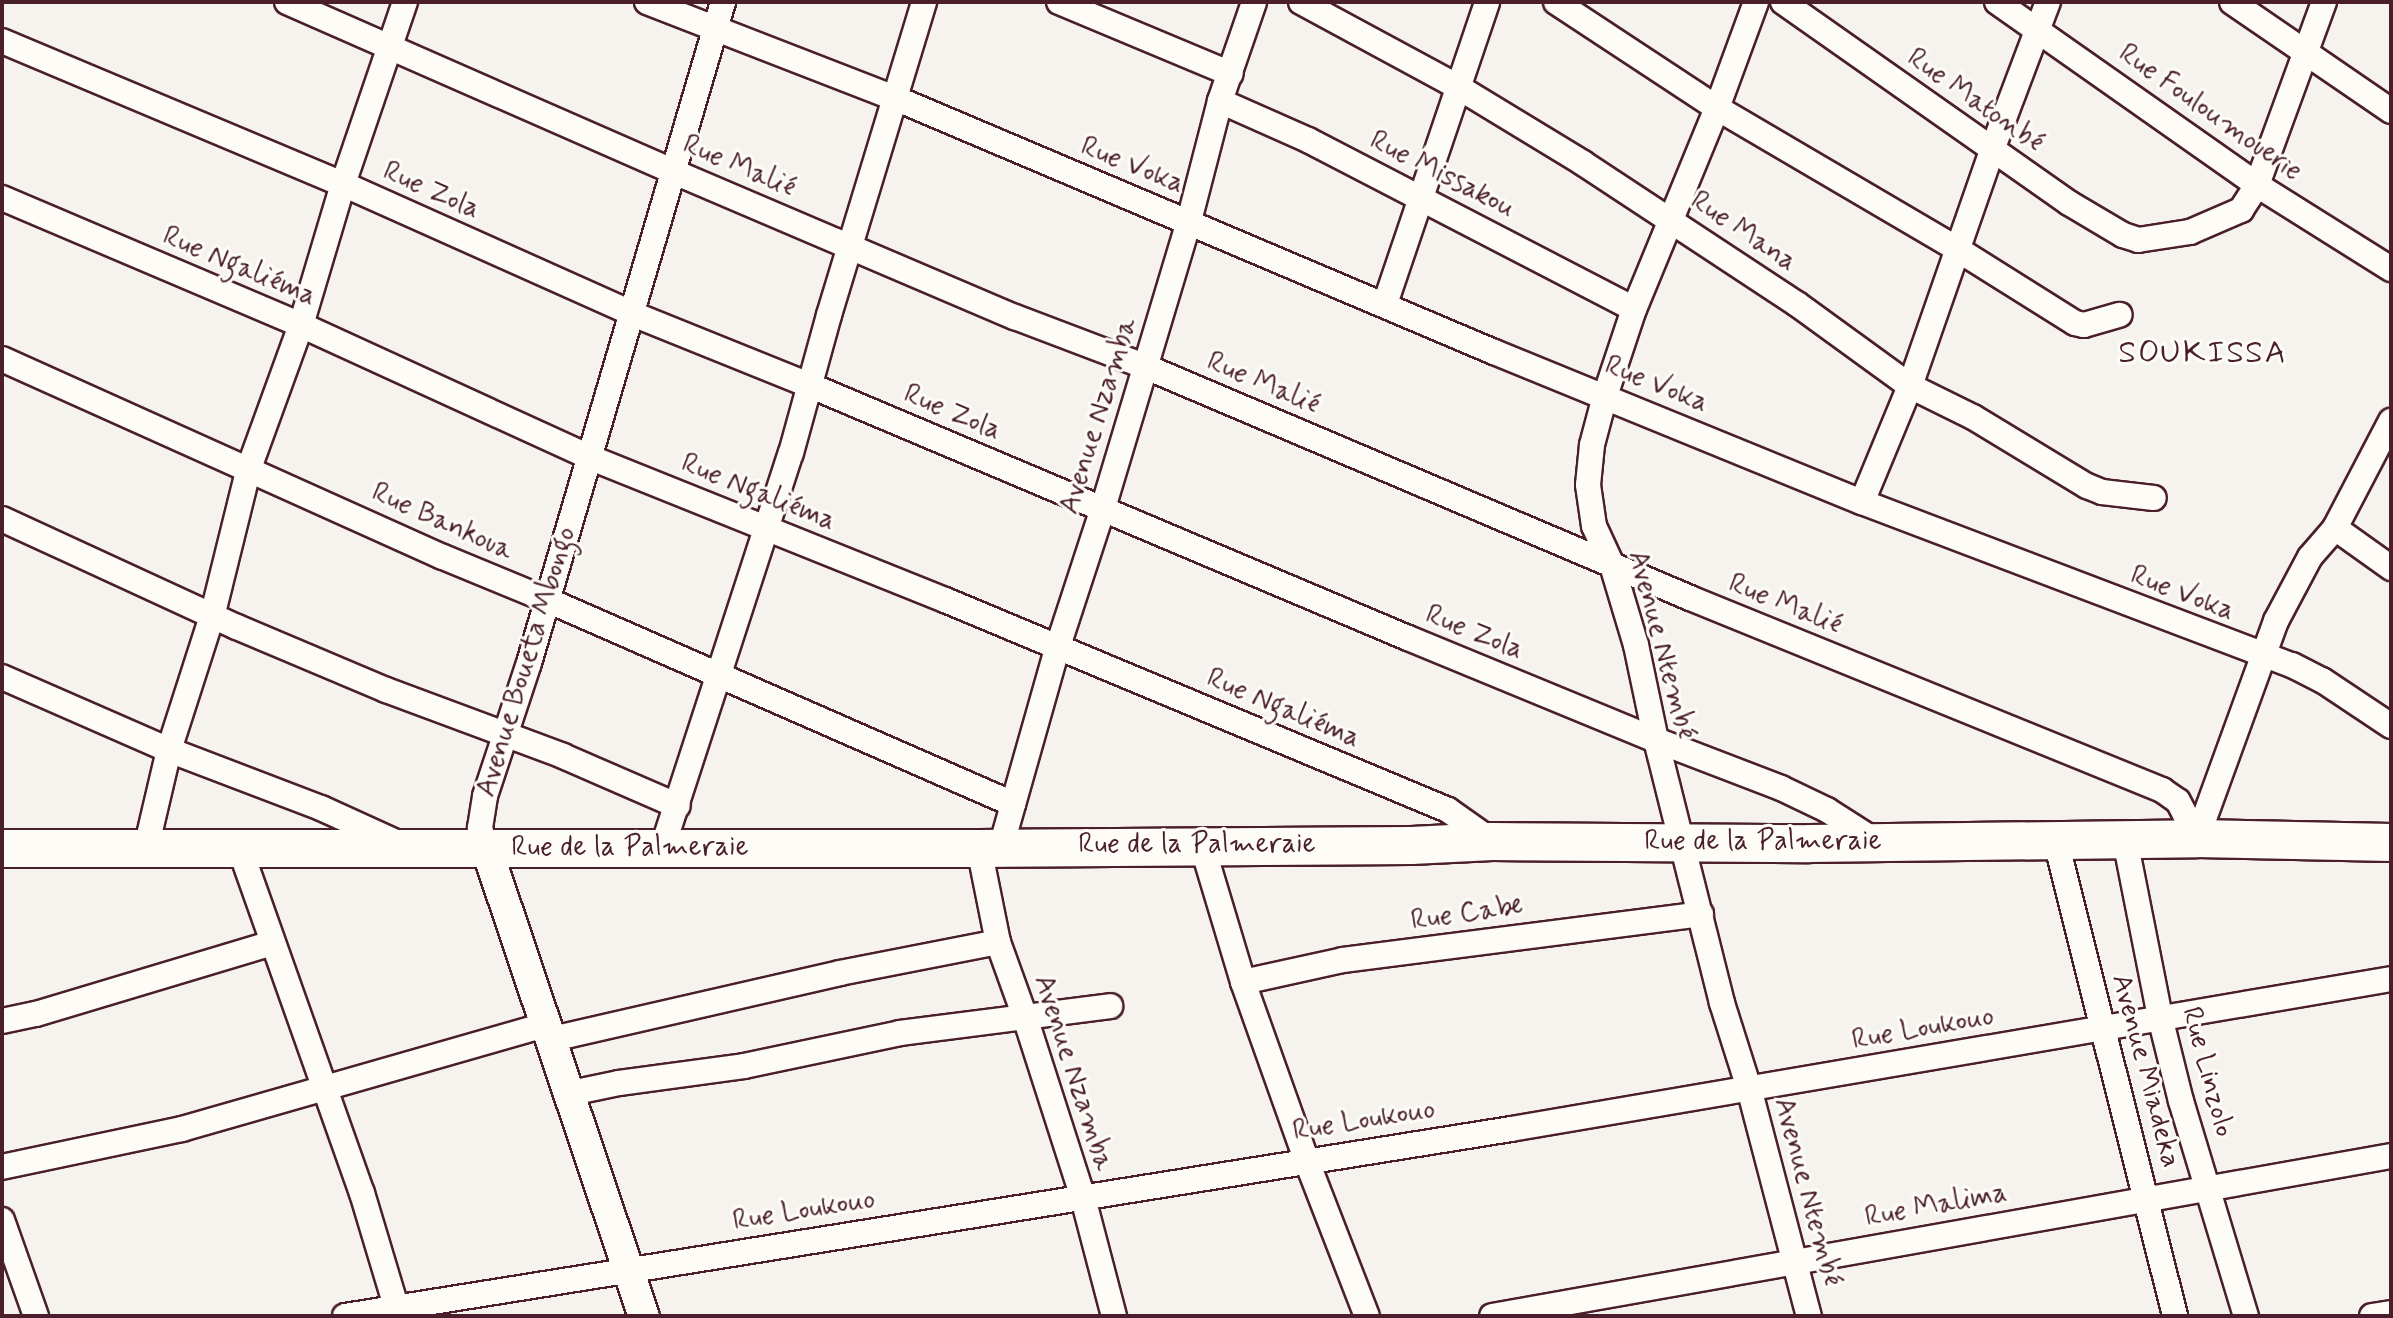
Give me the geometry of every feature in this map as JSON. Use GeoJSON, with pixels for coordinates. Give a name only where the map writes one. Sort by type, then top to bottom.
{"type":"FeatureCollection","features":[{"type":"Feature","properties":{"kind":"main road","name":"Rue de la Palmeraie"},"geometry":{"type":"LineString","coordinates":[[2,848],[990,848],[1411,845],[1492,841],[2056,842],[2197,838],[2391,842]]}},
{"type":"Feature","properties":{"kind":"street","name":"Rue Malié"},"geometry":{"type":"LineString","coordinates":[[287,2],[672,172],[1015,317],[1144,366],[1612,565],[2162,790],[2178,801],[2197,838]]}},
{"type":"Feature","properties":{"kind":"street"},"geometry":{"type":"LineString","coordinates":[[146,848],[169,750],[214,613],[249,468],[302,325],[343,184],[405,2]]}},
{"type":"Feature","properties":{"kind":"street","name":"Rue Voka"},"geometry":{"type":"LineString","coordinates":[[647,2],[895,98],[1862,502],[2265,656],[2322,680],[2391,726]]}},
{"type":"Feature","properties":{"kind":"street","name":"Avenue Boueta Mbongo"},"geometry":{"type":"LineString","coordinates":[[645,1316],[480,828],[485,796],[506,735],[633,314],[713,29],[723,2]]}},
{"type":"Feature","properties":{"kind":"street"},"geometry":{"type":"LineString","coordinates":[[662,849],[766,529],[924,2]]}},
{"type":"Feature","properties":{"kind":"street"},"geometry":{"type":"LineString","coordinates":[[1059,2],[1231,74]]}},
{"type":"Feature","properties":{"kind":"street","name":"Avenue Nzamba"},"geometry":{"type":"LineString","coordinates":[[1114,1316],[1083,1198],[998,942],[990,848],[1013,804],[1057,649],[1103,508],[1189,221],[1220,101],[1254,2]]}},
{"type":"Feature","properties":{"kind":"street","name":"Rue Mana"},"geometry":{"type":"LineString","coordinates":[[1301,2],[1458,87],[1670,218],[1797,304],[1910,386],[1973,417],[2087,486],[2102,492],[2154,498]]}},
{"type":"Feature","properties":{"kind":"street"},"geometry":{"type":"LineString","coordinates":[[1385,304],[1487,2]]}},
{"type":"Feature","properties":{"kind":"street"},"geometry":{"type":"LineString","coordinates":[[1556,2],[1717,108],[1957,248],[2075,323],[2084,325],[2120,315]]}},
{"type":"Feature","properties":{"kind":"street","name":"Avenue Ntembé"},"geometry":{"type":"LineString","coordinates":[[1756,2],[1717,108],[1634,309],[1592,445],[1588,485],[1594,526],[1612,565],[1636,645],[1656,740],[1722,1003],[1749,1088],[1809,1316]]}},
{"type":"Feature","properties":{"kind":"street","name":"Rue Matonbé"},"geometry":{"type":"LineString","coordinates":[[1783,2],[2069,203],[2123,235],[2138,240],[2190,232],[2241,210],[2257,185]]}},
{"type":"Feature","properties":{"kind":"street","name":"Rue Fouloumouerie"},"geometry":{"type":"LineString","coordinates":[[1997,2],[2257,185],[2391,269]]}},
{"type":"Feature","properties":{"kind":"street"},"geometry":{"type":"LineString","coordinates":[[1862,502],[1910,386],[1992,150],[2048,2]]}},
{"type":"Feature","properties":{"kind":"street"},"geometry":{"type":"LineString","coordinates":[[2232,2],[2391,111]]}},
{"type":"Feature","properties":{"kind":"street"},"geometry":{"type":"LineString","coordinates":[[2257,185],[2324,2]]}},
{"type":"Feature","properties":{"kind":"street","name":"Rue Zola"},"geometry":{"type":"LineString","coordinates":[[2,41],[343,184],[633,314],[809,385],[1656,740],[1780,788],[1827,810],[1877,842]]}},
{"type":"Feature","properties":{"kind":"street","name":"Rue Missakou"},"geometry":{"type":"LineString","coordinates":[[1220,101],[1308,140],[1634,309]]}},
{"type":"Feature","properties":{"kind":"street","name":"Rue Ngaliéma"},"geometry":{"type":"LineString","coordinates":[[2,198],[302,325],[589,457],[1448,810],[1492,841]]}},
{"type":"Feature","properties":{"kind":"street","name":"Rue Bankoua"},"geometry":{"type":"LineString","coordinates":[[2,359],[443,557],[1013,804]]}},
{"type":"Feature","properties":{"kind":"street"},"geometry":{"type":"LineString","coordinates":[[2197,838],[2276,621],[2309,556],[2335,528],[2391,421]]}},
{"type":"Feature","properties":{"kind":"street"},"geometry":{"type":"LineString","coordinates":[[2,519],[214,613],[237,627],[386,690],[506,735],[678,806]]}},
{"type":"Feature","properties":{"kind":"street"},"geometry":{"type":"LineString","coordinates":[[2335,528],[2391,568]]}},
{"type":"Feature","properties":{"kind":"street"},"geometry":{"type":"LineString","coordinates":[[2,677],[169,750],[321,808],[406,847]]}},
{"type":"Feature","properties":{"kind":"street","name":"Rue Linzolo"},"geometry":{"type":"LineString","coordinates":[[2125,840],[2160,1017],[2246,1316]]}},
{"type":"Feature","properties":{"kind":"street","name":"Avenue Miadeka"},"geometry":{"type":"LineString","coordinates":[[2056,842],[2101,1028],[2148,1199],[2175,1316]]}},
{"type":"Feature","properties":{"kind":"street"},"geometry":{"type":"LineString","coordinates":[[1202,845],[1243,982],[1306,1159],[1367,1316]]}},
{"type":"Feature","properties":{"kind":"street"},"geometry":{"type":"LineString","coordinates":[[239,846],[362,1193],[397,1311]]}},
{"type":"Feature","properties":{"kind":"street","name":"Rue Cabe"},"geometry":{"type":"LineString","coordinates":[[1243,982],[1343,960],[1701,914]]}},
{"type":"Feature","properties":{"kind":"street"},"geometry":{"type":"LineString","coordinates":[[2,1167],[182,1129],[324,1088],[550,1031],[998,942]]}},
{"type":"Feature","properties":{"kind":"street"},"geometry":{"type":"LineString","coordinates":[[2,1021],[36,1014],[272,943]]}},
{"type":"Feature","properties":{"kind":"street","name":"Rue Loukouo"},"geometry":{"type":"LineString","coordinates":[[345,1316],[397,1311],[629,1268],[1083,1198],[2391,979]]}},
{"type":"Feature","properties":{"kind":"street"},"geometry":{"type":"LineString","coordinates":[[571,1093],[620,1083],[744,1066],[900,1033],[1110,1006]]}},
{"type":"Feature","properties":{"kind":"street","name":"Rue Malima"},"geometry":{"type":"LineString","coordinates":[[1492,1316],[2391,1156]]}},
{"type":"Feature","properties":{"kind":"street"},"geometry":{"type":"LineString","coordinates":[[2,1220],[36,1316]]}},
{"type":"Feature","properties":{"kind":"street"},"geometry":{"type":"LineString","coordinates":[[2372,1316],[2391,1313]]}},
{"type":"Feature","properties":{"kind":"district","name":"SOUKISSA"},"geometry":{"type":"Point","coordinates":[2203,353]}}]}
